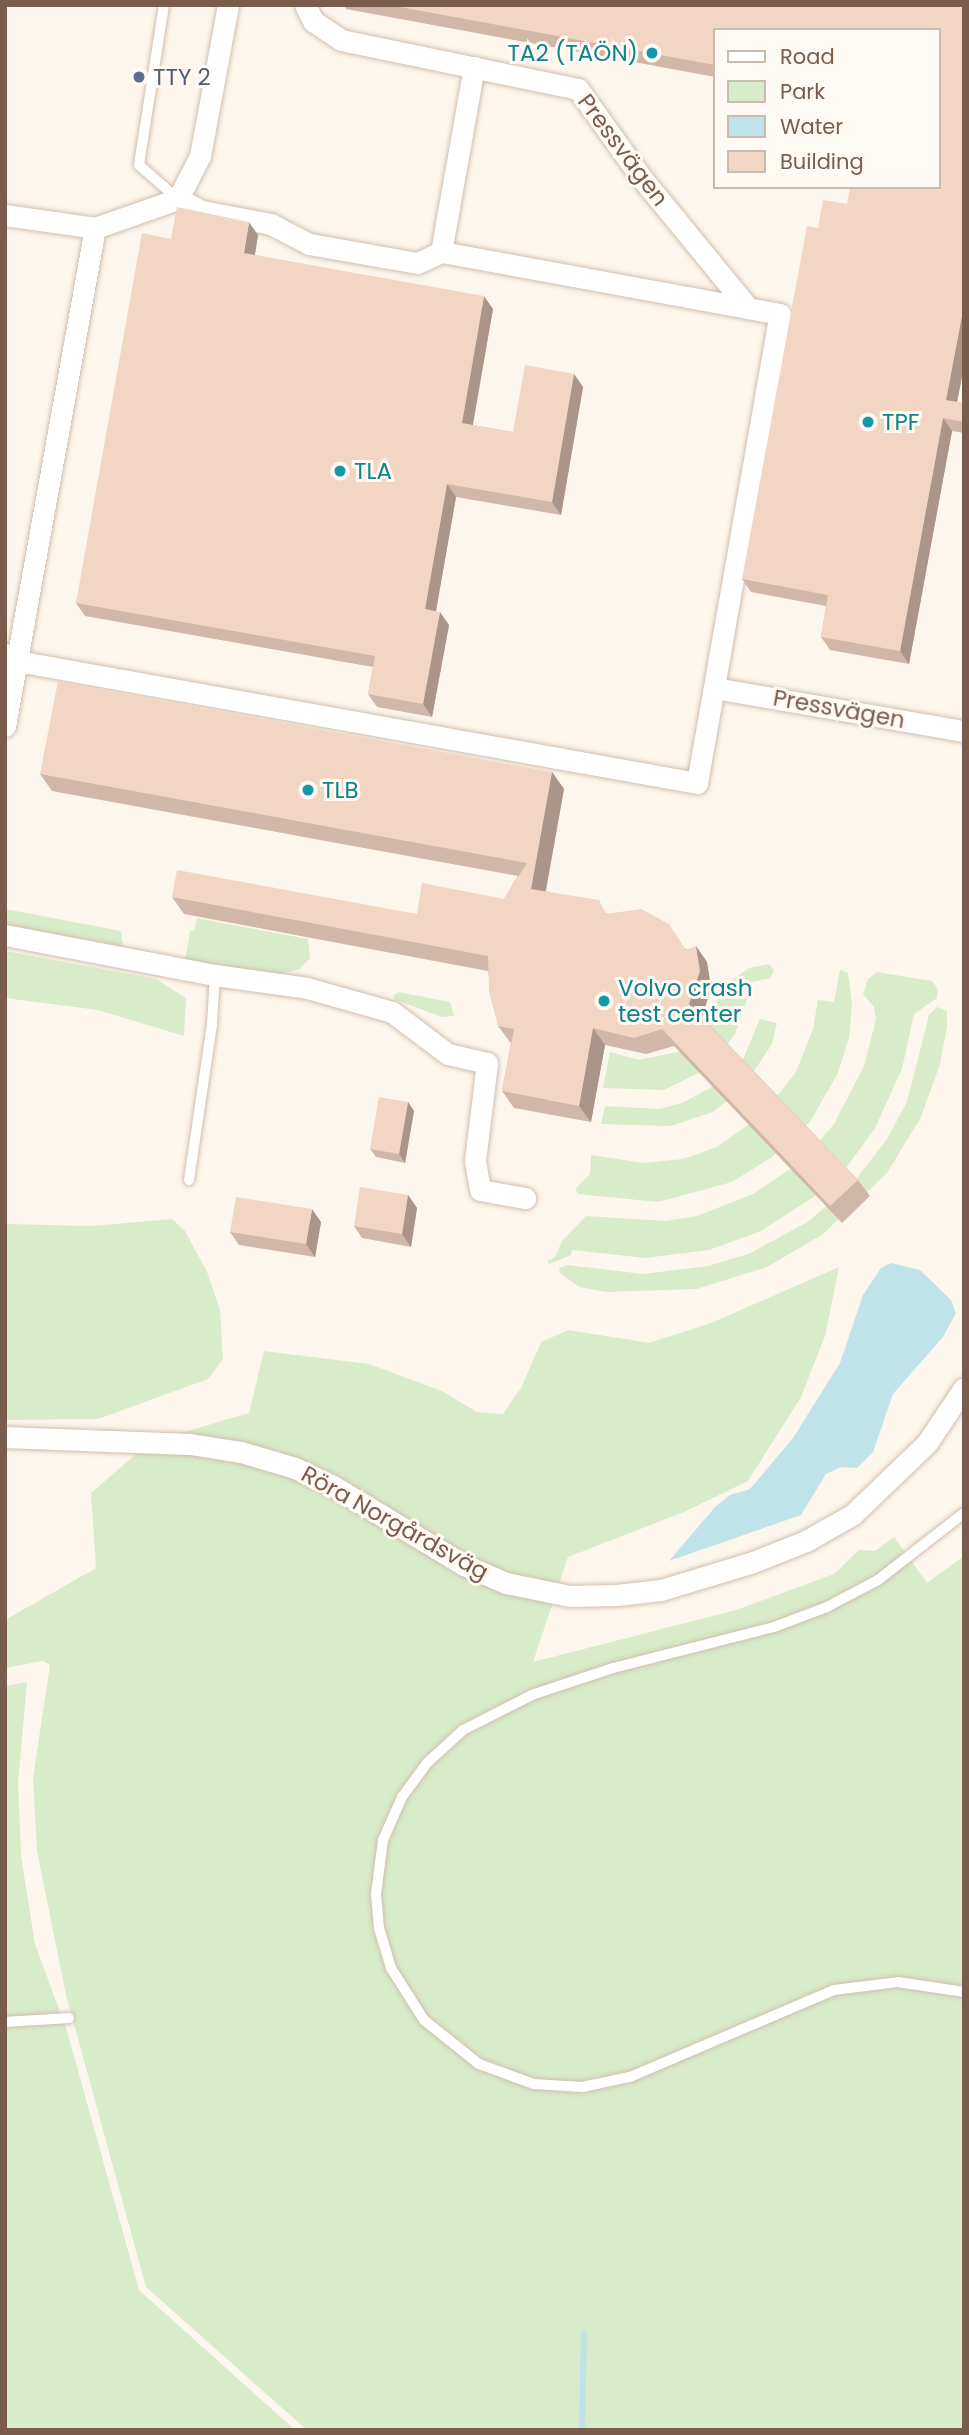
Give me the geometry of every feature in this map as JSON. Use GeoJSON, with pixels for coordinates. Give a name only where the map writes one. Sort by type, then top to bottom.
{"type":"FeatureCollection","features":[{"type":"Feature","properties":{"kind":"street"},"geometry":{"type":"LineString","coordinates":[[5,215],[95,228],[178,199],[200,156],[228,5]]}},
{"type":"Feature","properties":{"kind":"street","name":"Pressvägen"},"geometry":{"type":"LineString","coordinates":[[305,5],[313,21],[341,40],[578,89],[640,176],[748,308]]}},
{"type":"Feature","properties":{"kind":"street"},"geometry":{"type":"LineString","coordinates":[[441,251],[474,67]]}},
{"type":"Feature","properties":{"kind":"street"},"geometry":{"type":"LineString","coordinates":[[11,657],[697,783],[780,314],[441,251],[417,263],[309,244],[271,224],[202,211],[178,199]]}},
{"type":"Feature","properties":{"kind":"street"},"geometry":{"type":"LineString","coordinates":[[5,726],[11,657],[95,228]]}},
{"type":"Feature","properties":{"kind":"street","name":"Pressvägen"},"geometry":{"type":"LineString","coordinates":[[714,688],[964,731]]}},
{"type":"Feature","properties":{"kind":"street"},"geometry":{"type":"LineString","coordinates":[[5,935],[215,975],[307,988],[392,1012],[448,1054],[487,1063],[475,1161],[480,1190],[525,1198]]}},
{"type":"Feature","properties":{"kind":"street","name":"Röra Norgårdsväg"},"geometry":{"type":"LineString","coordinates":[[5,1437],[190,1444],[241,1452],[295,1468],[333,1486],[464,1565],[506,1583],[570,1596],[617,1595],[661,1590],[753,1562],[806,1541],[852,1515],[928,1443],[964,1388]]}},
{"type":"Feature","properties":{"kind":"lane"},"geometry":{"type":"LineString","coordinates":[[163,5],[139,165],[178,199]]}},
{"type":"Feature","properties":{"kind":"lane"},"geometry":{"type":"LineString","coordinates":[[189,1180],[212,1025],[215,975]]}},
{"type":"Feature","properties":{"kind":"lane"},"geometry":{"type":"LineString","coordinates":[[964,1513],[888,1573],[827,1607],[774,1627],[613,1668],[543,1691],[463,1730],[427,1763],[397,1807],[383,1840],[376,1894],[379,1928],[391,1968],[424,2020],[479,2064],[534,2084],[582,2087],[630,2077],[834,1990],[898,1982],[964,1992]]}},
{"type":"Feature","properties":{"kind":"lane"},"geometry":{"type":"LineString","coordinates":[[5,2022],[69,2018]]}},
{"type":"Feature","properties":{"kind":"green space"},"geometry":{"type":"Polygon","coordinates":[[[5,909],[121,931],[123,944],[120,948],[5,928],[5,909]]]}},
{"type":"Feature","properties":{"kind":"green space"},"geometry":{"type":"Polygon","coordinates":[[[197,918],[308,939],[310,958],[300,969],[271,977],[185,962],[190,931],[194,931],[197,918]]]}},
{"type":"Feature","properties":{"kind":"green space"},"geometry":{"type":"Polygon","coordinates":[[[5,951],[156,979],[186,998],[184,1036],[98,1010],[5,998],[5,951]]]}},
{"type":"Feature","properties":{"kind":"green space"},"geometry":{"type":"Polygon","coordinates":[[[769,964],[774,970],[771,978],[753,982],[735,1034],[709,1068],[664,1090],[603,1088],[610,1052],[639,1060],[677,1052],[701,1031],[724,986],[749,968],[769,964]]]}},
{"type":"Feature","properties":{"kind":"green space"},"geometry":{"type":"Polygon","coordinates":[[[840,970],[848,973],[852,1004],[849,1038],[837,1075],[809,1123],[772,1157],[732,1182],[658,1202],[578,1194],[575,1189],[590,1174],[591,1155],[644,1163],[683,1159],[717,1147],[764,1113],[796,1072],[813,1029],[818,1000],[834,1002],[840,970]]]}},
{"type":"Feature","properties":{"kind":"green space"},"geometry":{"type":"Polygon","coordinates":[[[877,972],[932,981],[938,989],[937,998],[914,1014],[902,1069],[875,1128],[846,1168],[818,1194],[761,1231],[709,1250],[645,1258],[572,1250],[571,1255],[549,1264],[547,1261],[555,1257],[562,1241],[586,1216],[665,1221],[697,1216],[753,1194],[803,1160],[834,1124],[864,1066],[876,1019],[874,1007],[863,994],[868,979],[877,972]]]}},
{"type":"Feature","properties":{"kind":"green space"},"geometry":{"type":"Polygon","coordinates":[[[399,992],[450,1002],[454,1016],[442,1017],[396,1000],[393,995],[399,992]]]}},
{"type":"Feature","properties":{"kind":"green space"},"geometry":{"type":"Polygon","coordinates":[[[937,1007],[947,1011],[947,1027],[940,1064],[921,1117],[887,1173],[823,1234],[767,1267],[697,1289],[606,1292],[579,1287],[560,1273],[559,1268],[568,1265],[643,1274],[708,1266],[748,1254],[806,1223],[850,1187],[887,1139],[907,1102],[929,1015],[937,1007]]]}},
{"type":"Feature","properties":{"kind":"green space"},"geometry":{"type":"Polygon","coordinates":[[[760,1019],[777,1023],[772,1044],[742,1089],[713,1112],[671,1126],[601,1124],[605,1106],[658,1109],[682,1103],[723,1081],[743,1059],[760,1019]]]}},
{"type":"Feature","properties":{"kind":"green space"},"geometry":{"type":"Polygon","coordinates":[[[172,1219],[185,1231],[207,1272],[220,1310],[223,1359],[208,1379],[98,1419],[5,1420],[5,1224],[92,1226],[172,1219]]]}},
{"type":"Feature","properties":{"kind":"green space"},"geometry":{"type":"Polygon","coordinates":[[[839,1267],[825,1336],[801,1397],[748,1481],[684,1512],[568,1557],[533,1662],[736,1610],[834,1574],[859,1550],[875,1551],[894,1537],[927,1583],[964,1556],[964,2430],[307,2430],[146,2287],[66,1995],[37,1851],[33,1778],[50,1665],[43,1661],[5,1668],[5,1620],[96,1568],[91,1493],[150,1442],[249,1413],[264,1351],[369,1364],[442,1391],[477,1412],[503,1414],[522,1386],[541,1342],[569,1330],[649,1343],[711,1323],[839,1267]]]}},
{"type":"Feature","properties":{"kind":"green space"},"geometry":{"type":"Polygon","coordinates":[[[27,1682],[18,1783],[21,1856],[35,1944],[67,2031],[139,2290],[295,2430],[5,2430],[5,1686],[27,1682]]]}},
{"type":"Feature","properties":{"kind":"water"},"geometry":{"type":"Polygon","coordinates":[[[891,1263],[920,1270],[951,1300],[956,1313],[943,1337],[893,1394],[873,1452],[857,1468],[841,1467],[826,1474],[801,1515],[669,1561],[716,1506],[730,1495],[750,1489],[793,1438],[840,1363],[863,1295],[881,1268],[891,1263]]]}},
{"type":"Feature","properties":{"kind":"building","name":"TPF"},"geometry":{"type":"Polygon","coordinates":[[[389,5],[964,5],[964,305],[946,400],[964,403],[964,422],[943,418],[900,651],[821,637],[828,595],[742,579],[807,226],[818,228],[823,200],[847,204],[850,189],[941,189],[941,28],[713,28],[713,65],[389,5]]]}},
{"type":"Feature","properties":{"kind":"building","name":"TLA"},"geometry":{"type":"Polygon","coordinates":[[[177,207],[249,222],[244,253],[484,296],[462,423],[513,432],[525,365],[574,374],[552,502],[447,484],[425,609],[440,612],[423,704],[368,694],[375,656],[76,603],[142,233],[171,239],[177,207]]]}},
{"type":"Feature","properties":{"kind":"building"},"geometry":{"type":"Polygon","coordinates":[[[58,681],[552,772],[531,889],[599,900],[606,914],[641,909],[669,924],[686,950],[696,946],[700,971],[689,1004],[858,1180],[830,1206],[662,1029],[634,1038],[593,1028],[579,1106],[502,1091],[514,1029],[498,1026],[489,991],[488,956],[172,897],[177,870],[417,914],[422,883],[504,899],[527,863],[40,774],[58,681]]]}},
{"type":"Feature","properties":{"kind":"building"},"geometry":{"type":"Polygon","coordinates":[[[379,1097],[408,1102],[399,1154],[370,1149],[379,1097]]]}},
{"type":"Feature","properties":{"kind":"building"},"geometry":{"type":"Polygon","coordinates":[[[360,1187],[408,1195],[402,1234],[354,1226],[360,1187]]]}},
{"type":"Feature","properties":{"kind":"building"},"geometry":{"type":"Polygon","coordinates":[[[236,1197],[312,1209],[306,1244],[230,1232],[236,1197]]]}},
{"type":"Feature","properties":{"kind":"waterway"},"geometry":{"type":"LineString","coordinates":[[582,2430],[584,2334]]}},
{"type":"Feature","properties":{"kind":"place","name":"TA2 (TAÖN)"},"geometry":{"type":"Point","coordinates":[652,53]}},
{"type":"Feature","properties":{"kind":"place","name":"TTY 2"},"geometry":{"type":"Point","coordinates":[139,77]}},
{"type":"Feature","properties":{"kind":"place","name":"TPF"},"geometry":{"type":"Point","coordinates":[868,422]}},
{"type":"Feature","properties":{"kind":"place","name":"TLA"},"geometry":{"type":"Point","coordinates":[340,471]}},
{"type":"Feature","properties":{"kind":"place","name":"TLB"},"geometry":{"type":"Point","coordinates":[308,790]}},
{"type":"Feature","properties":{"kind":"place","name":"Volvo crash test center"},"geometry":{"type":"Point","coordinates":[604,1001]}}]}
